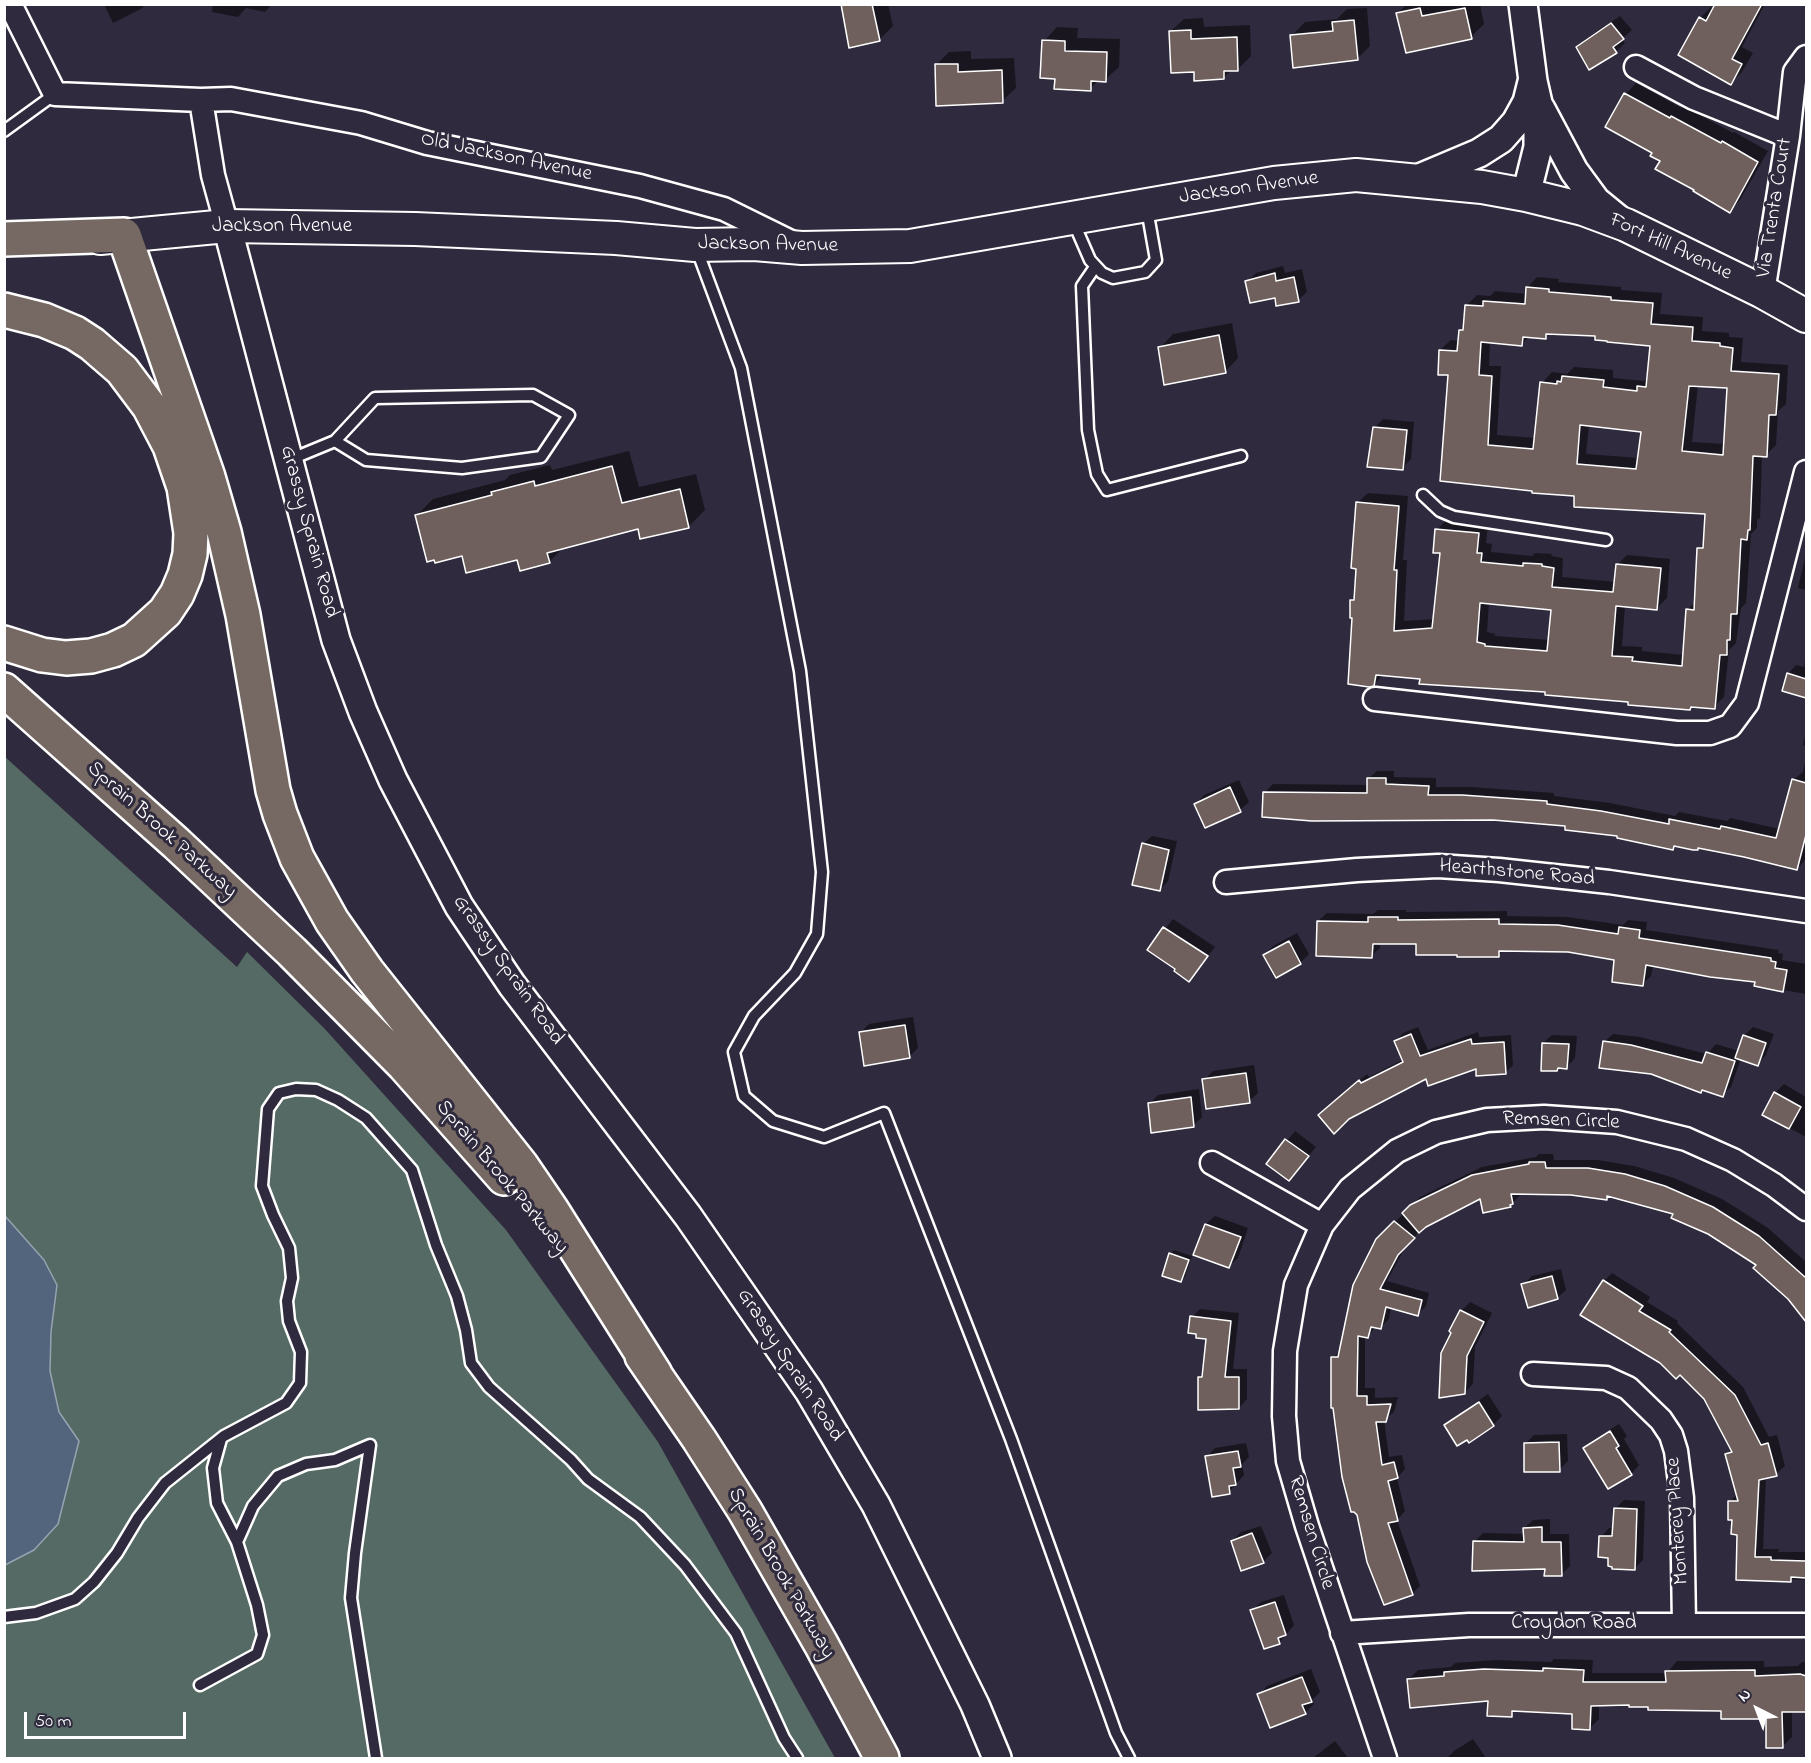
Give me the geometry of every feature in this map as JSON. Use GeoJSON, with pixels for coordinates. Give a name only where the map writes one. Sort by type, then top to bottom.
{"type":"FeatureCollection","features":[{"type":"Feature","properties":{"kind":"highway"},"geometry":{"type":"LineString","coordinates":[[4,239],[124,235],[208,477],[224,532],[243,615],[273,790],[279,814],[297,858],[332,921],[367,971],[439,1065],[507,1147],[545,1200],[655,1374]]}},
{"type":"Feature","properties":{"kind":"highway"},"geometry":{"type":"LineString","coordinates":[[4,310],[44,320],[75,333],[92,344],[122,370],[149,406],[170,446],[184,487],[191,533],[190,554],[177,594],[165,612],[134,640],[113,650],[91,656],[66,658],[42,655],[4,643]]}},
{"type":"Feature","properties":{"kind":"highway","name":"Sprain Brook Parkway"},"geometry":{"type":"LineString","coordinates":[[4,690],[292,952],[404,1065],[553,1237],[655,1374],[699,1439],[783,1575],[882,1758]]}},
{"type":"Feature","properties":{"kind":"main road","name":"Jackson Avenue"},"geometry":{"type":"LineString","coordinates":[[4,255],[32,248],[124,235],[227,225],[415,229],[616,238],[695,245],[754,244],[802,248],[910,246],[1274,183],[1356,175],[1415,180],[1526,195]]}},
{"type":"Feature","properties":{"kind":"main road","name":"Fort Hill Avenue"},"geometry":{"type":"LineString","coordinates":[[1526,195],[1583,209],[1626,225],[1763,292],[1806,316]]}},
{"type":"Feature","properties":{"kind":"street"},"geometry":{"type":"LineString","coordinates":[[10,4],[55,94]]}},
{"type":"Feature","properties":{"kind":"street"},"geometry":{"type":"LineString","coordinates":[[1523,4],[1535,92],[1538,147],[1526,195]]}},
{"type":"Feature","properties":{"kind":"street","name":"Via Trenta Court"},"geometry":{"type":"LineString","coordinates":[[1763,292],[1788,136],[1795,72],[1806,57]]}},
{"type":"Feature","properties":{"kind":"street"},"geometry":{"type":"LineString","coordinates":[[1636,67],[1694,99],[1788,136]]}},
{"type":"Feature","properties":{"kind":"street"},"geometry":{"type":"LineString","coordinates":[[1415,180],[1479,153],[1501,139],[1516,122],[1535,92]]}},
{"type":"Feature","properties":{"kind":"street"},"geometry":{"type":"LineString","coordinates":[[1535,92],[1574,171],[1596,201],[1626,225]]}},
{"type":"Feature","properties":{"kind":"street","name":"Old Jackson Avenue"},"geometry":{"type":"LineString","coordinates":[[55,94],[201,100],[231,99],[361,123],[428,143],[640,186],[724,209],[802,248]]}},
{"type":"Feature","properties":{"kind":"street","name":"Grassy Sprain Road"},"geometry":{"type":"LineString","coordinates":[[201,100],[213,175],[336,640],[363,712],[393,780],[459,906],[512,985],[688,1216],[809,1391],[876,1505],[975,1705],[998,1758]]}},
{"type":"Feature","properties":{"kind":"street"},"geometry":{"type":"LineString","coordinates":[[1376,699],[1677,733],[1710,733],[1730,726],[1746,704],[1806,472]]}},
{"type":"Feature","properties":{"kind":"street","name":"Hearthstone Road"},"geometry":{"type":"LineString","coordinates":[[1226,882],[1357,870],[1438,866],[1609,882],[1806,911]]}},
{"type":"Feature","properties":{"kind":"street","name":"Remsen Circle"},"geometry":{"type":"LineString","coordinates":[[1385,1758],[1307,1526],[1288,1461],[1284,1416],[1285,1351],[1296,1284],[1322,1225],[1350,1189],[1397,1151],[1436,1132],[1487,1120],[1544,1117],[1617,1122],[1686,1139],[1741,1165],[1774,1185],[1806,1209]]}},
{"type":"Feature","properties":{"kind":"street"},"geometry":{"type":"LineString","coordinates":[[1212,1163],[1322,1225]]}},
{"type":"Feature","properties":{"kind":"street","name":"Monterey Place"},"geometry":{"type":"LineString","coordinates":[[1533,1374],[1606,1378],[1628,1388],[1660,1420],[1671,1435],[1676,1451],[1682,1498],[1684,1625]]}},
{"type":"Feature","properties":{"kind":"street","name":"Croydon Road"},"geometry":{"type":"LineString","coordinates":[[1342,1633],[1469,1624],[1806,1625]]}},
{"type":"Feature","properties":{"kind":"lane"},"geometry":{"type":"LineString","coordinates":[[4,131],[55,94]]}},
{"type":"Feature","properties":{"kind":"lane"},"geometry":{"type":"LineString","coordinates":[[1071,218],[1095,267],[1113,278],[1145,272],[1156,260],[1146,205]]}},
{"type":"Feature","properties":{"kind":"lane"},"geometry":{"type":"LineString","coordinates":[[695,245],[741,368],[800,671],[822,872],[817,934],[795,973],[754,1016],[734,1052],[744,1096],[773,1121],[824,1137],[884,1113],[1011,1439],[1116,1733],[1129,1758]]}},
{"type":"Feature","properties":{"kind":"lane"},"geometry":{"type":"LineString","coordinates":[[1095,267],[1082,286],[1088,430],[1097,474],[1107,490],[1241,456]]}},
{"type":"Feature","properties":{"kind":"lane"},"geometry":{"type":"LineString","coordinates":[[289,460],[335,441],[375,398],[534,395],[569,415],[541,457],[462,468],[366,459],[335,441]]}},
{"type":"Feature","properties":{"kind":"lane"},"geometry":{"type":"LineString","coordinates":[[1423,495],[1440,511],[1454,517],[1606,540]]}},
{"type":"Feature","properties":{"kind":"lane"},"geometry":{"type":"LineString","coordinates":[[4,1617],[36,1613],[75,1599],[94,1582],[117,1553],[138,1518],[165,1483],[220,1438],[286,1403],[300,1383],[300,1352],[289,1321],[287,1300],[292,1278],[289,1248],[262,1186],[268,1108],[279,1093],[296,1089],[316,1090],[338,1100],[366,1118],[412,1170],[436,1245],[457,1296],[466,1330],[471,1363],[489,1387],[571,1460],[588,1479],[639,1517],[685,1565],[735,1633],[784,1738],[797,1758]]}},
{"type":"Feature","properties":{"kind":"lane"},"geometry":{"type":"LineString","coordinates":[[200,1684],[257,1654],[263,1635],[257,1605],[237,1542],[217,1503],[213,1468],[220,1438]]}},
{"type":"Feature","properties":{"kind":"lane"},"geometry":{"type":"LineString","coordinates":[[237,1542],[253,1506],[278,1476],[306,1464],[335,1460],[370,1445],[351,1598],[376,1758]]}},
{"type":"Feature","properties":{"kind":"green space"},"geometry":{"type":"Polygon","coordinates":[[[4,756],[237,967],[247,952],[324,1028],[506,1230],[658,1442],[835,1758],[5,1758],[5,1494],[44,1260],[5,1216],[4,756]]]}},
{"type":"Feature","properties":{"kind":"water"},"geometry":{"type":"Polygon","coordinates":[[[5,1216],[44,1260],[57,1285],[51,1332],[50,1371],[59,1412],[79,1441],[58,1524],[34,1550],[5,1565],[5,1216]]]}},
{"type":"Feature","properties":{"kind":"building"},"geometry":{"type":"Polygon","coordinates":[[[841,4],[872,4],[880,41],[849,48],[841,4]]]}},
{"type":"Feature","properties":{"kind":"building"},"geometry":{"type":"Polygon","coordinates":[[[1715,4],[1762,4],[1732,59],[1742,64],[1731,85],[1678,55],[1699,17],[1706,21],[1715,4]]]}},
{"type":"Feature","properties":{"kind":"building"},"geometry":{"type":"Polygon","coordinates":[[[1420,8],[1422,16],[1465,8],[1472,39],[1406,53],[1396,13],[1420,8]]]}},
{"type":"Feature","properties":{"kind":"building"},"geometry":{"type":"Polygon","coordinates":[[[1354,20],[1358,60],[1293,68],[1290,35],[1333,31],[1332,22],[1354,20]]]}},
{"type":"Feature","properties":{"kind":"building"},"geometry":{"type":"Polygon","coordinates":[[[1611,23],[1624,39],[1613,47],[1617,53],[1589,70],[1576,47],[1611,23]]]}},
{"type":"Feature","properties":{"kind":"building"},"geometry":{"type":"Polygon","coordinates":[[[1191,30],[1191,39],[1237,37],[1238,71],[1224,71],[1224,79],[1194,81],[1194,72],[1171,73],[1169,31],[1191,30]]]}},
{"type":"Feature","properties":{"kind":"building"},"geometry":{"type":"Polygon","coordinates":[[[1042,40],[1065,41],[1065,51],[1107,52],[1106,82],[1091,81],[1091,91],[1054,89],[1055,79],[1040,78],[1042,40]]]}},
{"type":"Feature","properties":{"kind":"building"},"geometry":{"type":"Polygon","coordinates":[[[935,64],[958,64],[958,72],[1002,70],[1003,103],[936,106],[935,64]]]}},
{"type":"Feature","properties":{"kind":"building"},"geometry":{"type":"Polygon","coordinates":[[[1624,93],[1721,143],[1722,141],[1758,162],[1730,213],[1655,169],[1660,161],[1650,156],[1652,153],[1605,127],[1624,93]]]}},
{"type":"Feature","properties":{"kind":"building"},"geometry":{"type":"Polygon","coordinates":[[[1275,273],[1276,281],[1294,277],[1299,302],[1276,306],[1275,298],[1250,303],[1245,281],[1275,273]]]}},
{"type":"Feature","properties":{"kind":"building"},"geometry":{"type":"Polygon","coordinates":[[[1526,287],[1549,289],[1549,292],[1611,297],[1611,300],[1653,303],[1651,324],[1693,327],[1692,341],[1720,343],[1720,346],[1733,348],[1731,371],[1779,374],[1776,415],[1769,415],[1767,457],[1753,456],[1750,530],[1748,530],[1747,540],[1741,539],[1737,614],[1731,614],[1727,655],[1720,655],[1715,709],[1691,707],[1690,710],[1628,705],[1628,702],[1545,695],[1545,692],[1419,684],[1420,679],[1376,675],[1374,686],[1348,684],[1352,618],[1350,618],[1350,600],[1354,600],[1356,569],[1351,568],[1356,502],[1399,506],[1394,570],[1397,570],[1394,631],[1432,628],[1440,553],[1433,553],[1435,529],[1479,533],[1477,553],[1482,553],[1481,562],[1523,566],[1523,563],[1542,564],[1542,566],[1554,568],[1552,587],[1613,592],[1616,564],[1661,568],[1657,610],[1616,606],[1612,656],[1633,657],[1632,661],[1682,666],[1686,609],[1694,610],[1697,548],[1703,548],[1705,514],[1574,507],[1574,496],[1440,481],[1448,375],[1438,375],[1439,350],[1457,351],[1459,330],[1463,330],[1465,305],[1483,306],[1483,301],[1525,304],[1526,287]],[[1546,334],[1546,339],[1523,337],[1522,346],[1481,342],[1479,375],[1492,376],[1488,445],[1533,449],[1540,382],[1557,384],[1557,381],[1561,382],[1562,376],[1604,380],[1603,387],[1637,391],[1637,386],[1646,387],[1650,346],[1595,340],[1595,336],[1546,334]],[[1689,386],[1682,451],[1723,455],[1727,388],[1689,386]],[[1580,425],[1577,464],[1636,469],[1641,432],[1580,425]],[[1480,603],[1477,642],[1485,646],[1547,651],[1551,610],[1480,603]]]}},
{"type":"Feature","properties":{"kind":"building"},"geometry":{"type":"Polygon","coordinates":[[[1219,335],[1226,373],[1164,385],[1158,347],[1219,335]]]}},
{"type":"Feature","properties":{"kind":"building"},"geometry":{"type":"Polygon","coordinates":[[[1373,427],[1407,430],[1403,470],[1367,467],[1373,427]]]}},
{"type":"Feature","properties":{"kind":"building"},"geometry":{"type":"Polygon","coordinates":[[[612,466],[622,503],[680,489],[689,528],[640,539],[638,529],[547,553],[550,563],[520,571],[517,560],[466,573],[462,556],[435,563],[434,560],[427,562],[415,515],[492,495],[491,492],[534,481],[535,486],[612,466]]]}},
{"type":"Feature","properties":{"kind":"building"},"geometry":{"type":"Polygon","coordinates":[[[1787,673],[1806,679],[1806,698],[1782,691],[1787,673]]]}},
{"type":"Feature","properties":{"kind":"building"},"geometry":{"type":"Polygon","coordinates":[[[1367,778],[1386,778],[1386,784],[1429,786],[1428,795],[1547,801],[1547,804],[1601,811],[1669,824],[1669,819],[1720,829],[1721,826],[1776,838],[1792,779],[1806,783],[1806,835],[1797,870],[1698,848],[1698,850],[1693,850],[1674,846],[1673,850],[1617,838],[1617,836],[1565,830],[1565,826],[1493,820],[1312,821],[1262,817],[1263,792],[1367,793],[1367,778]]]}},
{"type":"Feature","properties":{"kind":"building"},"geometry":{"type":"Polygon","coordinates":[[[1230,787],[1241,812],[1205,828],[1194,804],[1230,787]]]}},
{"type":"Feature","properties":{"kind":"building"},"geometry":{"type":"Polygon","coordinates":[[[1142,843],[1169,850],[1160,891],[1132,885],[1142,843]]]}},
{"type":"Feature","properties":{"kind":"building"},"geometry":{"type":"Polygon","coordinates":[[[1368,917],[1398,917],[1398,920],[1499,919],[1499,924],[1558,925],[1618,934],[1619,927],[1640,930],[1639,938],[1771,958],[1771,961],[1776,962],[1775,968],[1787,970],[1783,992],[1754,986],[1755,982],[1710,977],[1646,965],[1643,986],[1612,982],[1614,960],[1568,952],[1499,951],[1499,957],[1457,957],[1457,955],[1416,955],[1416,944],[1373,944],[1372,958],[1316,956],[1317,921],[1368,922],[1368,917]]]}},
{"type":"Feature","properties":{"kind":"building"},"geometry":{"type":"Polygon","coordinates":[[[1163,927],[1208,956],[1189,982],[1174,971],[1175,969],[1147,950],[1163,927]]]}},
{"type":"Feature","properties":{"kind":"building"},"geometry":{"type":"Polygon","coordinates":[[[1289,941],[1301,964],[1276,978],[1263,955],[1289,941]]]}},
{"type":"Feature","properties":{"kind":"building"},"geometry":{"type":"Polygon","coordinates":[[[905,1025],[910,1058],[864,1066],[859,1032],[905,1025]]]}},
{"type":"Feature","properties":{"kind":"building"},"geometry":{"type":"Polygon","coordinates":[[[1411,1034],[1420,1056],[1471,1039],[1472,1044],[1504,1042],[1506,1074],[1476,1076],[1476,1069],[1428,1086],[1426,1079],[1349,1119],[1334,1134],[1318,1115],[1359,1080],[1361,1083],[1403,1062],[1394,1041],[1411,1034]]]}},
{"type":"Feature","properties":{"kind":"building"},"geometry":{"type":"Polygon","coordinates":[[[1743,1035],[1766,1043],[1758,1066],[1735,1058],[1743,1035]]]}},
{"type":"Feature","properties":{"kind":"building"},"geometry":{"type":"Polygon","coordinates":[[[1603,1041],[1631,1045],[1702,1063],[1706,1052],[1735,1061],[1723,1097],[1702,1090],[1701,1093],[1651,1074],[1599,1068],[1603,1041]]]}},
{"type":"Feature","properties":{"kind":"building"},"geometry":{"type":"Polygon","coordinates":[[[1542,1043],[1569,1044],[1567,1069],[1541,1071],[1542,1043]]]}},
{"type":"Feature","properties":{"kind":"building"},"geometry":{"type":"Polygon","coordinates":[[[1246,1073],[1250,1103],[1206,1109],[1202,1079],[1246,1073]]]}},
{"type":"Feature","properties":{"kind":"building"},"geometry":{"type":"Polygon","coordinates":[[[1774,1092],[1801,1107],[1789,1129],[1762,1115],[1774,1092]]]}},
{"type":"Feature","properties":{"kind":"building"},"geometry":{"type":"Polygon","coordinates":[[[1191,1097],[1194,1127],[1151,1133],[1148,1103],[1191,1097]]]}},
{"type":"Feature","properties":{"kind":"building"},"geometry":{"type":"Polygon","coordinates":[[[1285,1139],[1309,1156],[1289,1181],[1266,1164],[1285,1139]]]}},
{"type":"Feature","properties":{"kind":"building"},"geometry":{"type":"Polygon","coordinates":[[[1529,1162],[1545,1162],[1546,1168],[1588,1168],[1625,1174],[1665,1186],[1713,1207],[1759,1236],[1806,1278],[1806,1322],[1788,1299],[1753,1268],[1756,1265],[1708,1234],[1671,1218],[1673,1214],[1607,1196],[1607,1200],[1571,1195],[1511,1194],[1513,1204],[1510,1205],[1511,1207],[1483,1213],[1480,1199],[1426,1227],[1419,1233],[1402,1213],[1410,1205],[1472,1175],[1529,1164],[1529,1162]]]}},
{"type":"Feature","properties":{"kind":"building"},"geometry":{"type":"Polygon","coordinates":[[[1394,1221],[1415,1238],[1398,1255],[1380,1289],[1422,1300],[1418,1316],[1386,1307],[1381,1329],[1371,1327],[1368,1338],[1358,1336],[1357,1396],[1367,1396],[1367,1405],[1391,1404],[1386,1422],[1376,1422],[1382,1465],[1394,1462],[1398,1478],[1388,1481],[1398,1521],[1388,1523],[1413,1595],[1384,1605],[1367,1562],[1357,1515],[1351,1512],[1342,1477],[1333,1408],[1331,1408],[1331,1357],[1338,1357],[1353,1285],[1376,1239],[1394,1221]]]}},
{"type":"Feature","properties":{"kind":"building"},"geometry":{"type":"Polygon","coordinates":[[[1205,1224],[1241,1237],[1229,1268],[1193,1255],[1205,1224]]]}},
{"type":"Feature","properties":{"kind":"building"},"geometry":{"type":"Polygon","coordinates":[[[1169,1253],[1189,1260],[1181,1282],[1162,1276],[1169,1253]]]}},
{"type":"Feature","properties":{"kind":"building"},"geometry":{"type":"Polygon","coordinates":[[[1552,1276],[1558,1299],[1528,1308],[1521,1284],[1552,1276]]]}},
{"type":"Feature","properties":{"kind":"building"},"geometry":{"type":"Polygon","coordinates":[[[1603,1280],[1643,1306],[1639,1311],[1671,1330],[1669,1332],[1735,1395],[1761,1445],[1768,1443],[1777,1476],[1759,1480],[1755,1557],[1806,1561],[1806,1578],[1791,1577],[1791,1582],[1736,1580],[1737,1535],[1731,1534],[1732,1520],[1728,1520],[1728,1501],[1738,1501],[1725,1454],[1732,1452],[1704,1399],[1680,1375],[1676,1379],[1660,1363],[1580,1315],[1603,1280]]]}},
{"type":"Feature","properties":{"kind":"building"},"geometry":{"type":"Polygon","coordinates":[[[1460,1310],[1484,1322],[1467,1356],[1465,1394],[1439,1398],[1441,1353],[1460,1310]]]}},
{"type":"Feature","properties":{"kind":"building"},"geometry":{"type":"Polygon","coordinates":[[[1190,1316],[1231,1321],[1225,1377],[1239,1377],[1239,1409],[1198,1410],[1198,1377],[1202,1377],[1206,1339],[1196,1338],[1196,1334],[1188,1333],[1190,1316]]]}},
{"type":"Feature","properties":{"kind":"building"},"geometry":{"type":"Polygon","coordinates":[[[1479,1402],[1494,1426],[1469,1443],[1467,1440],[1457,1446],[1444,1425],[1479,1402]]]}},
{"type":"Feature","properties":{"kind":"building"},"geometry":{"type":"Polygon","coordinates":[[[1610,1431],[1619,1446],[1616,1448],[1632,1475],[1608,1489],[1583,1448],[1610,1431]]]}},
{"type":"Feature","properties":{"kind":"building"},"geometry":{"type":"Polygon","coordinates":[[[1559,1442],[1560,1472],[1524,1472],[1524,1443],[1559,1442]]]}},
{"type":"Feature","properties":{"kind":"building"},"geometry":{"type":"Polygon","coordinates":[[[1238,1451],[1241,1467],[1233,1468],[1236,1485],[1229,1486],[1230,1494],[1212,1497],[1205,1456],[1238,1451]]]}},
{"type":"Feature","properties":{"kind":"building"},"geometry":{"type":"Polygon","coordinates":[[[1614,1508],[1637,1509],[1635,1570],[1612,1569],[1608,1566],[1608,1558],[1598,1557],[1599,1536],[1612,1536],[1614,1508]]]}},
{"type":"Feature","properties":{"kind":"building"},"geometry":{"type":"Polygon","coordinates":[[[1542,1527],[1542,1542],[1561,1542],[1562,1576],[1544,1576],[1545,1569],[1472,1571],[1473,1541],[1524,1542],[1523,1528],[1542,1527]]]}},
{"type":"Feature","properties":{"kind":"building"},"geometry":{"type":"Polygon","coordinates":[[[1252,1533],[1264,1563],[1241,1571],[1231,1541],[1252,1533]]]}},
{"type":"Feature","properties":{"kind":"building"},"geometry":{"type":"Polygon","coordinates":[[[1275,1602],[1286,1635],[1278,1638],[1280,1644],[1264,1649],[1250,1610],[1275,1602]]]}},
{"type":"Feature","properties":{"kind":"building"},"geometry":{"type":"Polygon","coordinates":[[[1543,1668],[1584,1670],[1583,1682],[1666,1682],[1665,1671],[1755,1670],[1755,1676],[1800,1674],[1806,1676],[1806,1712],[1782,1712],[1783,1748],[1766,1748],[1766,1719],[1721,1719],[1721,1711],[1648,1710],[1648,1707],[1629,1707],[1629,1705],[1591,1706],[1590,1730],[1572,1729],[1572,1714],[1512,1711],[1512,1717],[1487,1716],[1488,1701],[1410,1708],[1407,1679],[1444,1676],[1444,1672],[1484,1669],[1543,1671],[1543,1668]]]}},
{"type":"Feature","properties":{"kind":"building"},"geometry":{"type":"Polygon","coordinates":[[[1302,1677],[1312,1702],[1302,1705],[1306,1714],[1270,1728],[1257,1694],[1302,1677]]]}}]}
